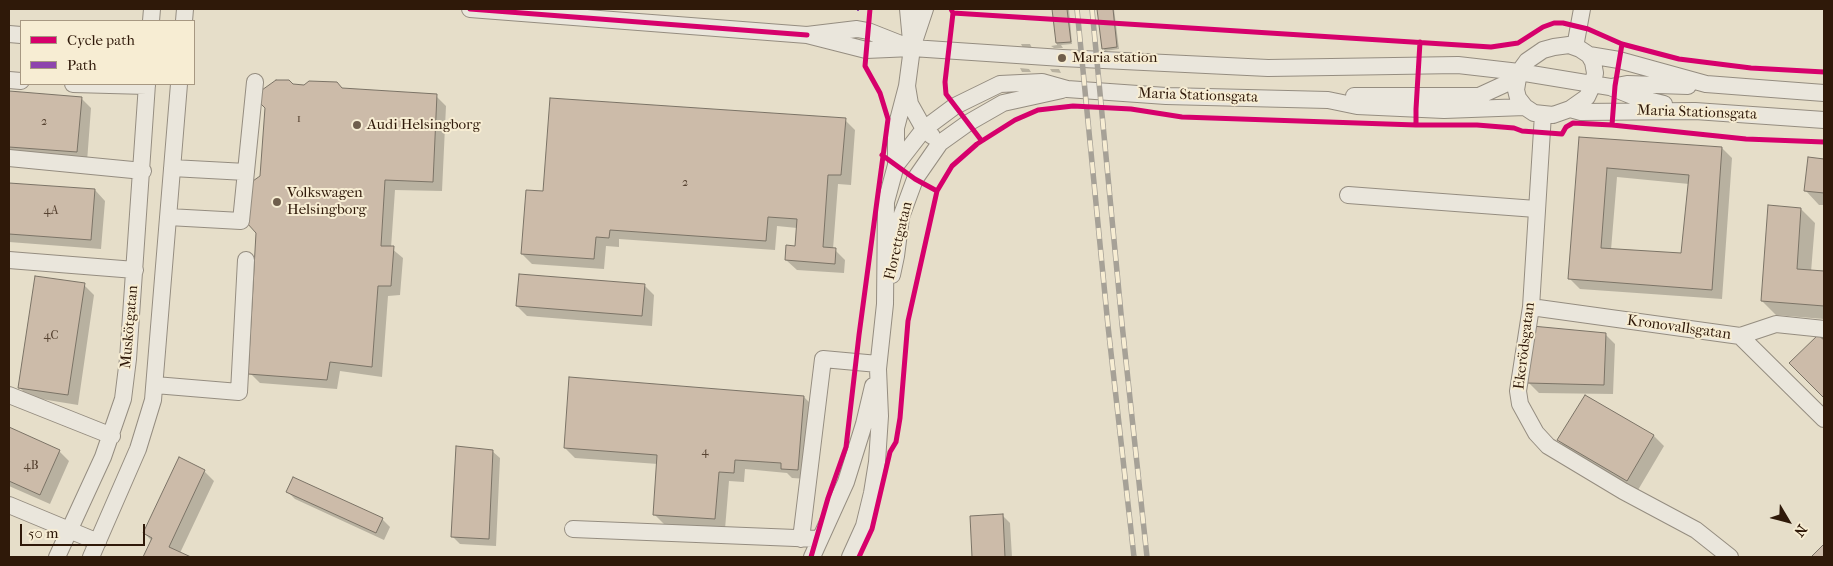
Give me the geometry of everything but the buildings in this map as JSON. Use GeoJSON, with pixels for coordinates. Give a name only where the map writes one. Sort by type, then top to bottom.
{"type":"FeatureCollection","features":[{"type":"Feature","properties":{"kind":"street"},"geometry":{"type":"LineString","coordinates":[[470,9],[806,35],[866,50],[912,48],[1214,66],[1310,68],[1458,65],[1518,76],[1610,87],[1635,97],[1695,111]]}},
{"type":"Feature","properties":{"kind":"street"},"geometry":{"type":"LineString","coordinates":[[908,9],[912,48]]}},
{"type":"Feature","properties":{"kind":"street"},"geometry":{"type":"LineString","coordinates":[[912,48],[925,9]]}},
{"type":"Feature","properties":{"kind":"street"},"geometry":{"type":"LineString","coordinates":[[1582,9],[1582,51],[1594,68],[1593,84]]}},
{"type":"Feature","properties":{"kind":"street","name":"Maria Stationsgata"},"geometry":{"type":"LineString","coordinates":[[1328,100],[1343,96],[1418,94],[1458,97],[1479,96],[1518,76],[1527,62],[1543,50],[1562,46],[1706,84],[1824,93]]}},
{"type":"Feature","properties":{"kind":"street","name":"Florettgatan"},"geometry":{"type":"LineString","coordinates":[[812,557],[846,482],[878,366],[885,304],[886,202],[896,165],[896,128],[906,86],[912,48]]}},
{"type":"Feature","properties":{"kind":"street"},"geometry":{"type":"LineString","coordinates":[[1518,76],[1516,90],[1518,98],[1524,107]]}},
{"type":"Feature","properties":{"kind":"street"},"geometry":{"type":"LineString","coordinates":[[168,217],[241,221],[255,82]]}},
{"type":"Feature","properties":{"kind":"street","name":"Maria Stationsgata"},"geometry":{"type":"LineString","coordinates":[[896,165],[924,129],[955,106],[1000,84],[1042,82],[1067,89],[1166,96],[1328,100],[1357,106],[1444,110],[1524,107],[1534,113],[1552,115],[1570,109],[1587,97],[1593,84]]}},
{"type":"Feature","properties":{"kind":"street"},"geometry":{"type":"LineString","coordinates":[[1610,87],[1627,84],[1684,87],[1706,84]]}},
{"type":"Feature","properties":{"kind":"street","name":"Muskötgatan"},"geometry":{"type":"LineString","coordinates":[[57,557],[112,436],[123,399],[135,270],[147,85]]}},
{"type":"Feature","properties":{"kind":"street","name":"Muskötgatan"},"geometry":{"type":"LineString","coordinates":[[91,557],[138,449],[153,400],[179,85]]}},
{"type":"Feature","properties":{"kind":"street"},"geometry":{"type":"LineString","coordinates":[[906,86],[910,104],[924,129],[940,143]]}},
{"type":"Feature","properties":{"kind":"street","name":"Maria Stationsgata"},"geometry":{"type":"LineString","coordinates":[[915,179],[940,143],[1003,103],[1067,89]]}},
{"type":"Feature","properties":{"kind":"street","name":"Maria Stationsgata"},"geometry":{"type":"LineString","coordinates":[[1570,109],[1581,112],[1695,111],[1824,120]]}},
{"type":"Feature","properties":{"kind":"street","name":"Ekerödsgatan"},"geometry":{"type":"LineString","coordinates":[[1543,114],[1531,308],[1518,391],[1520,404],[1536,433],[1548,446],[1623,491],[1696,530],[1730,557]]}},
{"type":"Feature","properties":{"kind":"street"},"geometry":{"type":"LineString","coordinates":[[9,158],[142,171]]}},
{"type":"Feature","properties":{"kind":"street"},"geometry":{"type":"LineString","coordinates":[[172,168],[246,172]]}},
{"type":"Feature","properties":{"kind":"street","name":"Florettgatan"},"geometry":{"type":"LineString","coordinates":[[885,304],[896,256],[901,217],[915,179]]}},
{"type":"Feature","properties":{"kind":"street"},"geometry":{"type":"LineString","coordinates":[[1348,195],[1536,209]]}},
{"type":"Feature","properties":{"kind":"street"},"geometry":{"type":"LineString","coordinates":[[9,260],[135,270]]}},
{"type":"Feature","properties":{"kind":"street"},"geometry":{"type":"LineString","coordinates":[[155,385],[239,392],[246,260]]}},
{"type":"Feature","properties":{"kind":"street","name":"Kronovallsgatan"},"geometry":{"type":"LineString","coordinates":[[1531,308],[1740,336],[1824,419]]}},
{"type":"Feature","properties":{"kind":"street"},"geometry":{"type":"LineString","coordinates":[[1740,336],[1776,324],[1824,329]]}},
{"type":"Feature","properties":{"kind":"street"},"geometry":{"type":"LineString","coordinates":[[801,539],[823,359],[878,366]]}},
{"type":"Feature","properties":{"kind":"street","name":"Florettgatan"},"geometry":{"type":"LineString","coordinates":[[850,557],[864,526],[877,462],[880,416],[878,366]]}},
{"type":"Feature","properties":{"kind":"street"},"geometry":{"type":"LineString","coordinates":[[9,395],[112,436]]}},
{"type":"Feature","properties":{"kind":"street"},"geometry":{"type":"LineString","coordinates":[[9,505],[98,542]]}},
{"type":"Feature","properties":{"kind":"street"},"geometry":{"type":"LineString","coordinates":[[573,529],[820,539]]}},
{"type":"Feature","properties":{"kind":"railway"},"geometry":{"type":"LineString","coordinates":[[1077,9],[1108,326],[1134,557]]}},
{"type":"Feature","properties":{"kind":"railway"},"geometry":{"type":"LineString","coordinates":[[1092,9],[1122,324],[1147,557]]}},
{"type":"Feature","properties":{"kind":"cycle path"},"geometry":{"type":"LineString","coordinates":[[470,9],[807,35]]}},
{"type":"Feature","properties":{"kind":"cycle path"},"geometry":{"type":"LineString","coordinates":[[811,557],[828,498],[846,447],[888,119],[880,93],[865,66],[870,9]]}},
{"type":"Feature","properties":{"kind":"cycle path"},"geometry":{"type":"LineString","coordinates":[[951,9],[953,13],[945,82],[946,94],[981,140]]}},
{"type":"Feature","properties":{"kind":"cycle path"},"geometry":{"type":"LineString","coordinates":[[953,13],[1491,47],[1518,43],[1543,27],[1554,23],[1563,23],[1588,29],[1622,44],[1679,59],[1751,68],[1824,72]]}},
{"type":"Feature","properties":{"kind":"cycle path"},"geometry":{"type":"LineString","coordinates":[[1416,125],[1420,42]]}},
{"type":"Feature","properties":{"kind":"cycle path"},"geometry":{"type":"LineString","coordinates":[[1612,125],[1615,86],[1622,44]]}},
{"type":"Feature","properties":{"kind":"cycle path"},"geometry":{"type":"LineString","coordinates":[[859,557],[872,529],[890,452],[896,442],[900,418],[908,321],[937,191],[952,166],[977,144],[1015,120],[1038,110],[1073,106],[1131,109],[1182,117],[1416,125],[1477,125],[1562,134],[1566,127],[1573,123],[1612,125],[1746,139],[1824,142]]}},
{"type":"Feature","properties":{"kind":"cycle path"},"geometry":{"type":"LineString","coordinates":[[882,155],[915,179],[937,191]]}},
{"type":"Feature","properties":{"kind":"place","name":"Maria station"},"geometry":{"type":"Point","coordinates":[1062,58]}},
{"type":"Feature","properties":{"kind":"place","name":"Audi Helsingborg"},"geometry":{"type":"Point","coordinates":[357,125]}},
{"type":"Feature","properties":{"kind":"place","name":"Volkswagen Helsingborg"},"geometry":{"type":"Point","coordinates":[277,202]}}]}
